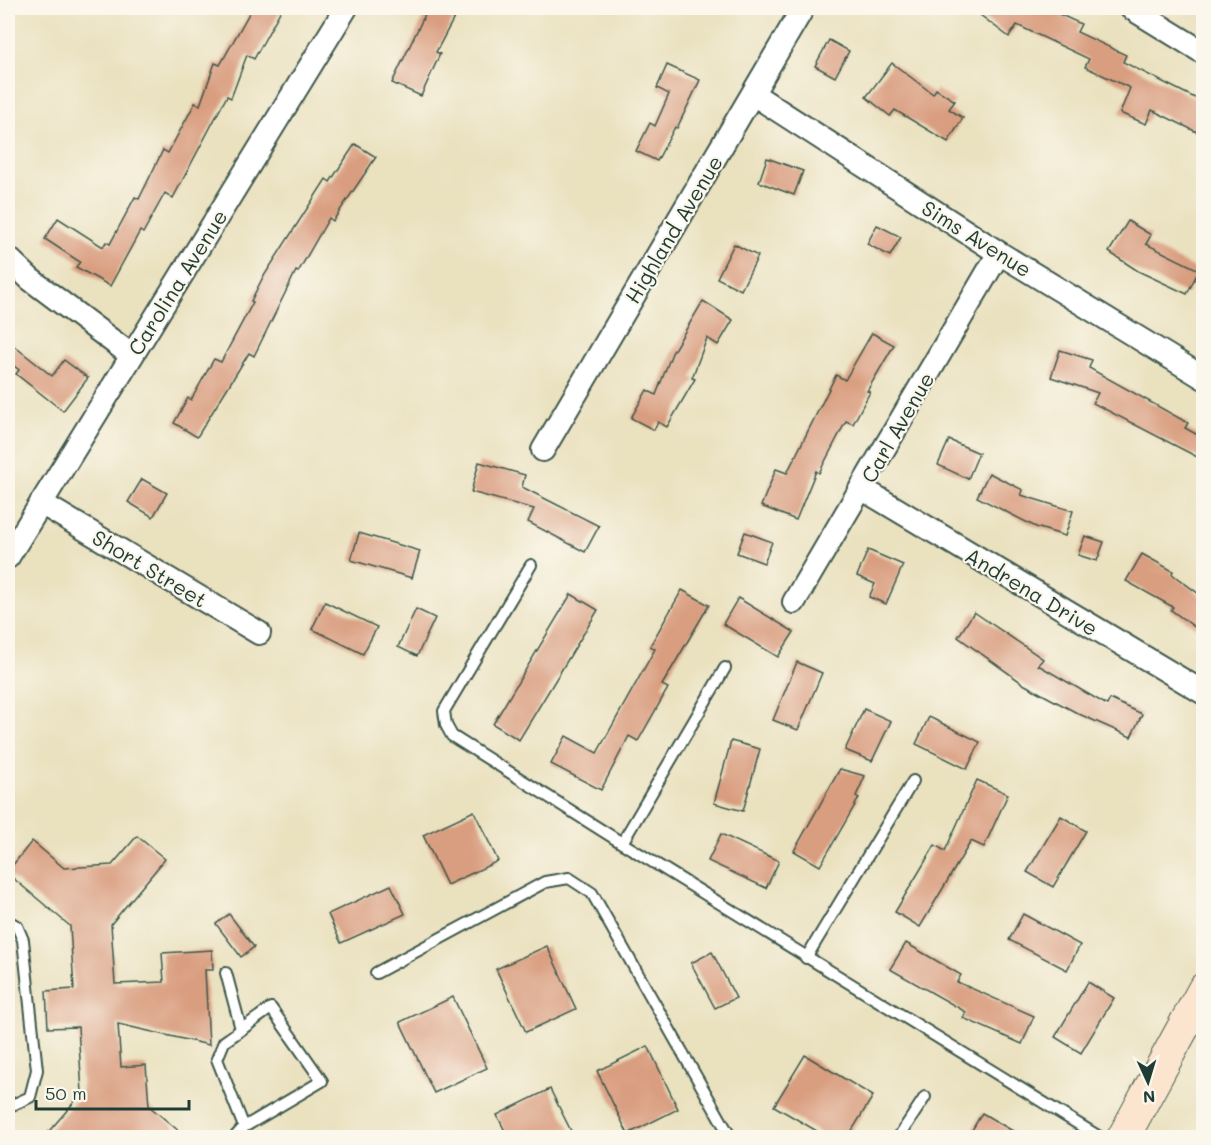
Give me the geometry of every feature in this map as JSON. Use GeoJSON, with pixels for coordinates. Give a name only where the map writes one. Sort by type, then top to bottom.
{"type":"FeatureCollection","features":[{"type":"Feature","properties":{"kind":"main road"},"geometry":{"type":"LineString","coordinates":[[1123,1137],[1203,989]]}},
{"type":"Feature","properties":{"kind":"street","name":"Carolina Avenue"},"geometry":{"type":"LineString","coordinates":[[8,557],[346,8]]}},
{"type":"Feature","properties":{"kind":"street","name":"Highland Avenue"},"geometry":{"type":"LineString","coordinates":[[543,450],[803,8]]}},
{"type":"Feature","properties":{"kind":"street"},"geometry":{"type":"LineString","coordinates":[[1131,8],[1203,53]]}},
{"type":"Feature","properties":{"kind":"street","name":"Sims Avenue"},"geometry":{"type":"LineString","coordinates":[[753,94],[999,253],[1203,378]]}},
{"type":"Feature","properties":{"kind":"street","name":"Carl Avenue"},"geometry":{"type":"LineString","coordinates":[[794,602],[999,253]]}},
{"type":"Feature","properties":{"kind":"street"},"geometry":{"type":"LineString","coordinates":[[8,258],[30,279],[131,355]]}},
{"type":"Feature","properties":{"kind":"street","name":"Andrena Drive"},"geometry":{"type":"LineString","coordinates":[[861,488],[1203,693]]}},
{"type":"Feature","properties":{"kind":"street","name":"Short Street"},"geometry":{"type":"LineString","coordinates":[[41,502],[259,633]]}},
{"type":"Feature","properties":{"kind":"lane"},"geometry":{"type":"LineString","coordinates":[[531,565],[444,711],[446,725],[452,736],[806,958],[1101,1137]]}},
{"type":"Feature","properties":{"kind":"lane"},"geometry":{"type":"LineString","coordinates":[[622,843],[724,668]]}},
{"type":"Feature","properties":{"kind":"lane"},"geometry":{"type":"LineString","coordinates":[[806,958],[913,781]]}},
{"type":"Feature","properties":{"kind":"lane"},"geometry":{"type":"LineString","coordinates":[[376,973],[544,882],[569,878],[592,893],[726,1136]]}},
{"type":"Feature","properties":{"kind":"lane"},"geometry":{"type":"LineString","coordinates":[[8,921],[17,926],[23,940],[37,1070],[30,1097],[8,1107]]}},
{"type":"Feature","properties":{"kind":"lane"},"geometry":{"type":"LineString","coordinates":[[226,973],[241,1029]]}},
{"type":"Feature","properties":{"kind":"lane"},"geometry":{"type":"LineString","coordinates":[[234,1137],[244,1127],[322,1081],[271,1008],[224,1042],[217,1059],[244,1127]]}},
{"type":"Feature","properties":{"kind":"lane"},"geometry":{"type":"LineString","coordinates":[[898,1137],[925,1097]]}},
{"type":"Feature","properties":{"kind":"building"},"geometry":{"type":"Polygon","coordinates":[[[252,8],[282,8],[254,59],[247,55],[231,98],[227,96],[173,198],[165,193],[143,233],[140,231],[110,286],[76,267],[80,262],[45,239],[58,218],[103,247],[106,242],[110,244],[135,197],[139,199],[163,150],[168,153],[195,103],[200,105],[215,63],[220,65],[252,8]]]}},
{"type":"Feature","properties":{"kind":"building"},"geometry":{"type":"Polygon","coordinates":[[[428,8],[438,8],[455,16],[436,52],[440,54],[421,96],[392,83],[428,8]]]}},
{"type":"Feature","properties":{"kind":"building"},"geometry":{"type":"Polygon","coordinates":[[[971,8],[1046,8],[1081,24],[1077,32],[1126,55],[1123,62],[1203,102],[1203,135],[1152,110],[1146,124],[1120,113],[1130,88],[1085,67],[1089,59],[1017,25],[1009,37],[971,8]]]}},
{"type":"Feature","properties":{"kind":"building"},"geometry":{"type":"Polygon","coordinates":[[[829,40],[849,51],[835,77],[815,66],[829,40]]]}},
{"type":"Feature","properties":{"kind":"building"},"geometry":{"type":"Polygon","coordinates":[[[892,63],[933,94],[936,89],[955,101],[949,109],[963,118],[948,142],[895,110],[890,116],[866,97],[892,63]]]}},
{"type":"Feature","properties":{"kind":"building"},"geometry":{"type":"Polygon","coordinates":[[[667,65],[700,80],[677,128],[675,127],[657,161],[636,151],[650,123],[655,126],[669,94],[657,88],[667,65]]]}},
{"type":"Feature","properties":{"kind":"building"},"geometry":{"type":"Polygon","coordinates":[[[355,144],[376,157],[333,221],[329,218],[298,272],[296,271],[254,356],[249,353],[197,437],[174,423],[188,398],[191,400],[214,359],[221,362],[253,302],[251,301],[262,279],[326,179],[330,182],[355,144]]]}},
{"type":"Feature","properties":{"kind":"building"},"geometry":{"type":"Polygon","coordinates":[[[767,158],[803,171],[794,195],[759,182],[767,158]]]}},
{"type":"Feature","properties":{"kind":"building"},"geometry":{"type":"Polygon","coordinates":[[[1128,221],[1151,235],[1146,244],[1199,270],[1187,294],[1138,271],[1109,252],[1128,221]]]}},
{"type":"Feature","properties":{"kind":"building"},"geometry":{"type":"Polygon","coordinates":[[[877,225],[901,237],[890,256],[867,244],[877,225]]]}},
{"type":"Feature","properties":{"kind":"building"},"geometry":{"type":"Polygon","coordinates":[[[734,244],[758,256],[741,290],[717,278],[734,244]]]}},
{"type":"Feature","properties":{"kind":"building"},"geometry":{"type":"Polygon","coordinates":[[[703,301],[733,320],[718,345],[707,338],[692,378],[695,379],[667,427],[658,422],[654,430],[631,418],[647,390],[656,395],[672,353],[703,301]]]}},
{"type":"Feature","properties":{"kind":"building"},"geometry":{"type":"Polygon","coordinates":[[[872,333],[894,345],[867,391],[870,392],[853,424],[846,421],[819,473],[816,471],[796,520],[761,506],[776,469],[787,473],[836,375],[845,380],[872,333]]]}},
{"type":"Feature","properties":{"kind":"building"},"geometry":{"type":"Polygon","coordinates":[[[14,346],[52,376],[64,360],[88,378],[63,411],[16,374],[19,370],[8,361],[8,354],[14,346]]]}},
{"type":"Feature","properties":{"kind":"building"},"geometry":{"type":"Polygon","coordinates":[[[1060,350],[1092,360],[1089,368],[1188,423],[1185,428],[1203,438],[1203,460],[1093,403],[1098,393],[1051,377],[1060,350]]]}},
{"type":"Feature","properties":{"kind":"building"},"geometry":{"type":"Polygon","coordinates":[[[949,440],[979,453],[968,479],[938,465],[949,440]]]}},
{"type":"Feature","properties":{"kind":"building"},"geometry":{"type":"Polygon","coordinates":[[[479,462],[525,475],[522,487],[599,526],[585,552],[528,522],[534,509],[471,492],[479,462]]]}},
{"type":"Feature","properties":{"kind":"building"},"geometry":{"type":"Polygon","coordinates":[[[989,473],[1023,490],[1021,495],[1073,511],[1065,536],[1036,527],[977,497],[989,473]]]}},
{"type":"Feature","properties":{"kind":"building"},"geometry":{"type":"Polygon","coordinates":[[[142,479],[167,493],[153,517],[128,502],[142,479]]]}},
{"type":"Feature","properties":{"kind":"building"},"geometry":{"type":"Polygon","coordinates":[[[745,532],[772,542],[764,563],[737,553],[745,532]]]}},
{"type":"Feature","properties":{"kind":"building"},"geometry":{"type":"Polygon","coordinates":[[[359,533],[420,551],[412,578],[351,560],[359,533]]]}},
{"type":"Feature","properties":{"kind":"building"},"geometry":{"type":"Polygon","coordinates":[[[1085,536],[1104,542],[1097,561],[1078,555],[1085,536]]]}},
{"type":"Feature","properties":{"kind":"building"},"geometry":{"type":"Polygon","coordinates":[[[868,550],[903,565],[886,604],[869,597],[875,584],[857,576],[868,550]]]}},
{"type":"Feature","properties":{"kind":"building"},"geometry":{"type":"Polygon","coordinates":[[[1142,554],[1173,571],[1172,574],[1203,597],[1203,633],[1171,610],[1173,607],[1126,581],[1142,554]]]}},
{"type":"Feature","properties":{"kind":"building"},"geometry":{"type":"Polygon","coordinates":[[[682,590],[709,605],[662,685],[668,688],[638,741],[629,736],[601,790],[551,764],[566,736],[597,753],[655,649],[650,646],[682,590]]]}},
{"type":"Feature","properties":{"kind":"building"},"geometry":{"type":"Polygon","coordinates":[[[571,594],[598,610],[519,740],[493,724],[571,594]]]}},
{"type":"Feature","properties":{"kind":"building"},"geometry":{"type":"Polygon","coordinates":[[[738,598],[794,632],[778,657],[723,624],[738,598]]]}},
{"type":"Feature","properties":{"kind":"building"},"geometry":{"type":"Polygon","coordinates":[[[325,602],[377,627],[363,654],[312,629],[325,602]]]}},
{"type":"Feature","properties":{"kind":"building"},"geometry":{"type":"Polygon","coordinates":[[[416,609],[435,618],[417,656],[398,647],[416,609]]]}},
{"type":"Feature","properties":{"kind":"building"},"geometry":{"type":"Polygon","coordinates":[[[974,612],[1043,659],[1038,665],[1107,705],[1110,699],[1142,714],[1131,737],[1079,714],[1025,685],[958,637],[974,612]]]}},
{"type":"Feature","properties":{"kind":"building"},"geometry":{"type":"Polygon","coordinates":[[[797,662],[822,673],[798,730],[773,720],[797,662]]]}},
{"type":"Feature","properties":{"kind":"building"},"geometry":{"type":"Polygon","coordinates":[[[864,709],[891,721],[872,761],[845,750],[864,709]]]}},
{"type":"Feature","properties":{"kind":"building"},"geometry":{"type":"Polygon","coordinates":[[[929,717],[980,742],[967,769],[916,744],[929,717]]]}},
{"type":"Feature","properties":{"kind":"building"},"geometry":{"type":"Polygon","coordinates":[[[731,741],[760,749],[743,811],[714,803],[731,741]]]}},
{"type":"Feature","properties":{"kind":"building"},"geometry":{"type":"Polygon","coordinates":[[[840,769],[865,776],[856,796],[859,798],[820,866],[794,851],[840,769]]]}},
{"type":"Feature","properties":{"kind":"building"},"geometry":{"type":"Polygon","coordinates":[[[977,780],[1008,794],[984,847],[971,841],[920,927],[895,912],[935,845],[945,851],[977,780]]]}},
{"type":"Feature","properties":{"kind":"building"},"geometry":{"type":"Polygon","coordinates":[[[474,811],[498,861],[447,885],[423,835],[474,811]]]}},
{"type":"Feature","properties":{"kind":"building"},"geometry":{"type":"Polygon","coordinates":[[[1061,816],[1086,831],[1053,887],[1027,872],[1061,816]]]}},
{"type":"Feature","properties":{"kind":"building"},"geometry":{"type":"Polygon","coordinates":[[[721,834],[779,861],[766,888],[708,861],[721,834]]]}},
{"type":"Feature","properties":{"kind":"building"},"geometry":{"type":"Polygon","coordinates":[[[137,836],[165,859],[111,924],[115,984],[164,982],[162,953],[212,950],[213,970],[205,970],[209,1045],[118,1024],[121,1067],[146,1065],[149,1106],[186,1137],[44,1137],[82,1093],[78,1027],[48,1028],[46,991],[74,989],[70,926],[8,874],[8,871],[32,841],[64,868],[112,865],[137,836]]]}},
{"type":"Feature","properties":{"kind":"building"},"geometry":{"type":"Polygon","coordinates":[[[391,885],[405,914],[341,943],[328,914],[391,885]]]}},
{"type":"Feature","properties":{"kind":"building"},"geometry":{"type":"Polygon","coordinates":[[[229,914],[254,947],[241,957],[216,924],[229,914]]]}},
{"type":"Feature","properties":{"kind":"building"},"geometry":{"type":"Polygon","coordinates":[[[1023,914],[1080,945],[1067,970],[1009,940],[1023,914]]]}},
{"type":"Feature","properties":{"kind":"building"},"geometry":{"type":"Polygon","coordinates":[[[906,943],[961,975],[957,982],[1034,1016],[1022,1044],[963,1018],[966,1012],[890,969],[906,943]]]}},
{"type":"Feature","properties":{"kind":"building"},"geometry":{"type":"Polygon","coordinates":[[[547,946],[576,1009],[526,1032],[496,969],[547,946]]]}},
{"type":"Feature","properties":{"kind":"building"},"geometry":{"type":"Polygon","coordinates":[[[712,952],[736,998],[715,1008],[691,963],[712,952]]]}},
{"type":"Feature","properties":{"kind":"building"},"geometry":{"type":"Polygon","coordinates":[[[1088,982],[1114,998],[1081,1053],[1055,1037],[1088,982]]]}},
{"type":"Feature","properties":{"kind":"building"},"geometry":{"type":"Polygon","coordinates":[[[453,997],[487,1068],[434,1093],[400,1022],[453,997]]]}},
{"type":"Feature","properties":{"kind":"building"},"geometry":{"type":"Polygon","coordinates":[[[648,1046],[678,1109],[628,1134],[597,1071],[648,1046]]]}},
{"type":"Feature","properties":{"kind":"building"},"geometry":{"type":"Polygon","coordinates":[[[805,1055],[873,1096],[848,1137],[827,1137],[774,1106],[805,1055]]]}},
{"type":"Feature","properties":{"kind":"building"},"geometry":{"type":"Polygon","coordinates":[[[550,1089],[574,1137],[508,1137],[497,1115],[550,1089]]]}},
{"type":"Feature","properties":{"kind":"building"},"geometry":{"type":"Polygon","coordinates":[[[982,1113],[1023,1137],[968,1137],[982,1113]]]}}]}
